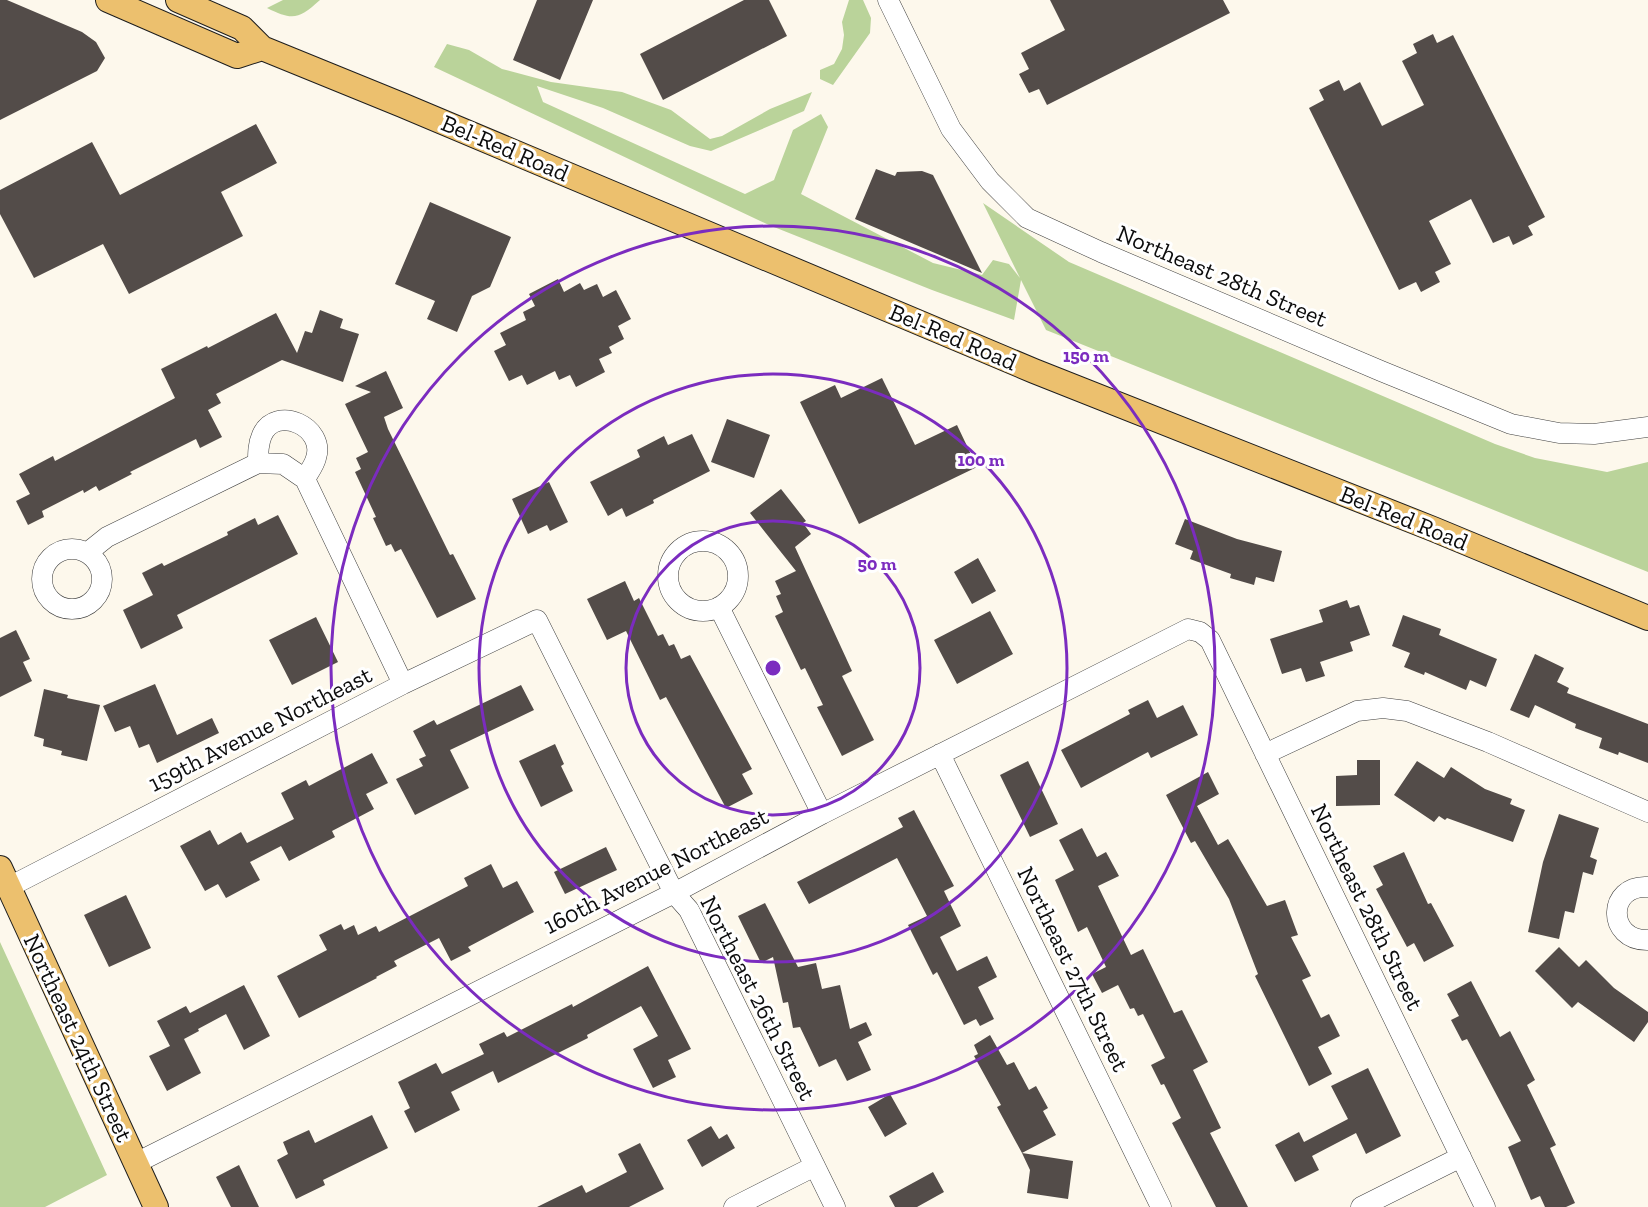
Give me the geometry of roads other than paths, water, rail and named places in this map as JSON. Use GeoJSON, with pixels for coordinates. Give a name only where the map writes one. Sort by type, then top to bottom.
{"type":"FeatureCollection","features":[{"type":"Feature","properties":{"kind":"main road"},"geometry":{"type":"LineString","coordinates":[[108,0],[237,56],[262,48]]}},
{"type":"Feature","properties":{"kind":"main road","name":"Bel-Red Road"},"geometry":{"type":"LineString","coordinates":[[178,0],[242,28],[262,48],[1034,371],[1433,529],[1648,618]]}},
{"type":"Feature","properties":{"kind":"main road","name":"Northeast 24th Street"},"geometry":{"type":"LineString","coordinates":[[4,878],[156,1207]]}},
{"type":"Feature","properties":{"kind":"street","name":"Northeast 28th Street"},"geometry":{"type":"LineString","coordinates":[[888,0],[951,129],[990,181],[1027,218],[1119,260],[1511,424],[1559,433],[1594,434],[1648,427]]}},
{"type":"Feature","properties":{"kind":"street"},"geometry":{"type":"LineString","coordinates":[[258,463],[258,444],[262,433],[268,427],[283,421],[299,423],[312,434],[317,450],[316,459],[305,479]]}},
{"type":"Feature","properties":{"kind":"street"},"geometry":{"type":"LineString","coordinates":[[87,553],[107,537],[258,463],[283,465],[305,479],[403,684]]}},
{"type":"Feature","properties":{"kind":"street"},"geometry":{"type":"LineString","coordinates":[[719,608],[822,814]]}},
{"type":"Feature","properties":{"kind":"street","name":"159th Avenue Northeast"},"geometry":{"type":"LineString","coordinates":[[4,878],[537,620]]}},
{"type":"Feature","properties":{"kind":"street","name":"Northeast 26th Street"},"geometry":{"type":"LineString","coordinates":[[537,620],[674,893],[689,910],[835,1207]]}},
{"type":"Feature","properties":{"kind":"street","name":"160th Avenue Northeast"},"geometry":{"type":"LineString","coordinates":[[136,1163],[674,893],[822,814],[1188,629],[1200,632]]}},
{"type":"Feature","properties":{"kind":"street","name":"Northeast 28th Street"},"geometry":{"type":"LineString","coordinates":[[1200,632],[1210,640],[1485,1207]]}},
{"type":"Feature","properties":{"kind":"street"},"geometry":{"type":"LineString","coordinates":[[1265,754],[1357,711],[1383,708],[1407,711],[1488,742],[1648,812]]}},
{"type":"Feature","properties":{"kind":"street","name":"Northeast 27th Street"},"geometry":{"type":"LineString","coordinates":[[940,754],[1161,1207]]}},
{"type":"Feature","properties":{"kind":"street"},"geometry":{"type":"LineString","coordinates":[[1648,887],[1630,890],[1623,896],[1617,910],[1620,927],[1625,933],[1641,940],[1648,940]]}},
{"type":"Feature","properties":{"kind":"street"},"geometry":{"type":"LineString","coordinates":[[1361,1207],[1461,1157]]}},
{"type":"Feature","properties":{"kind":"street"},"geometry":{"type":"LineString","coordinates":[[734,1207],[815,1166]]}}]}
